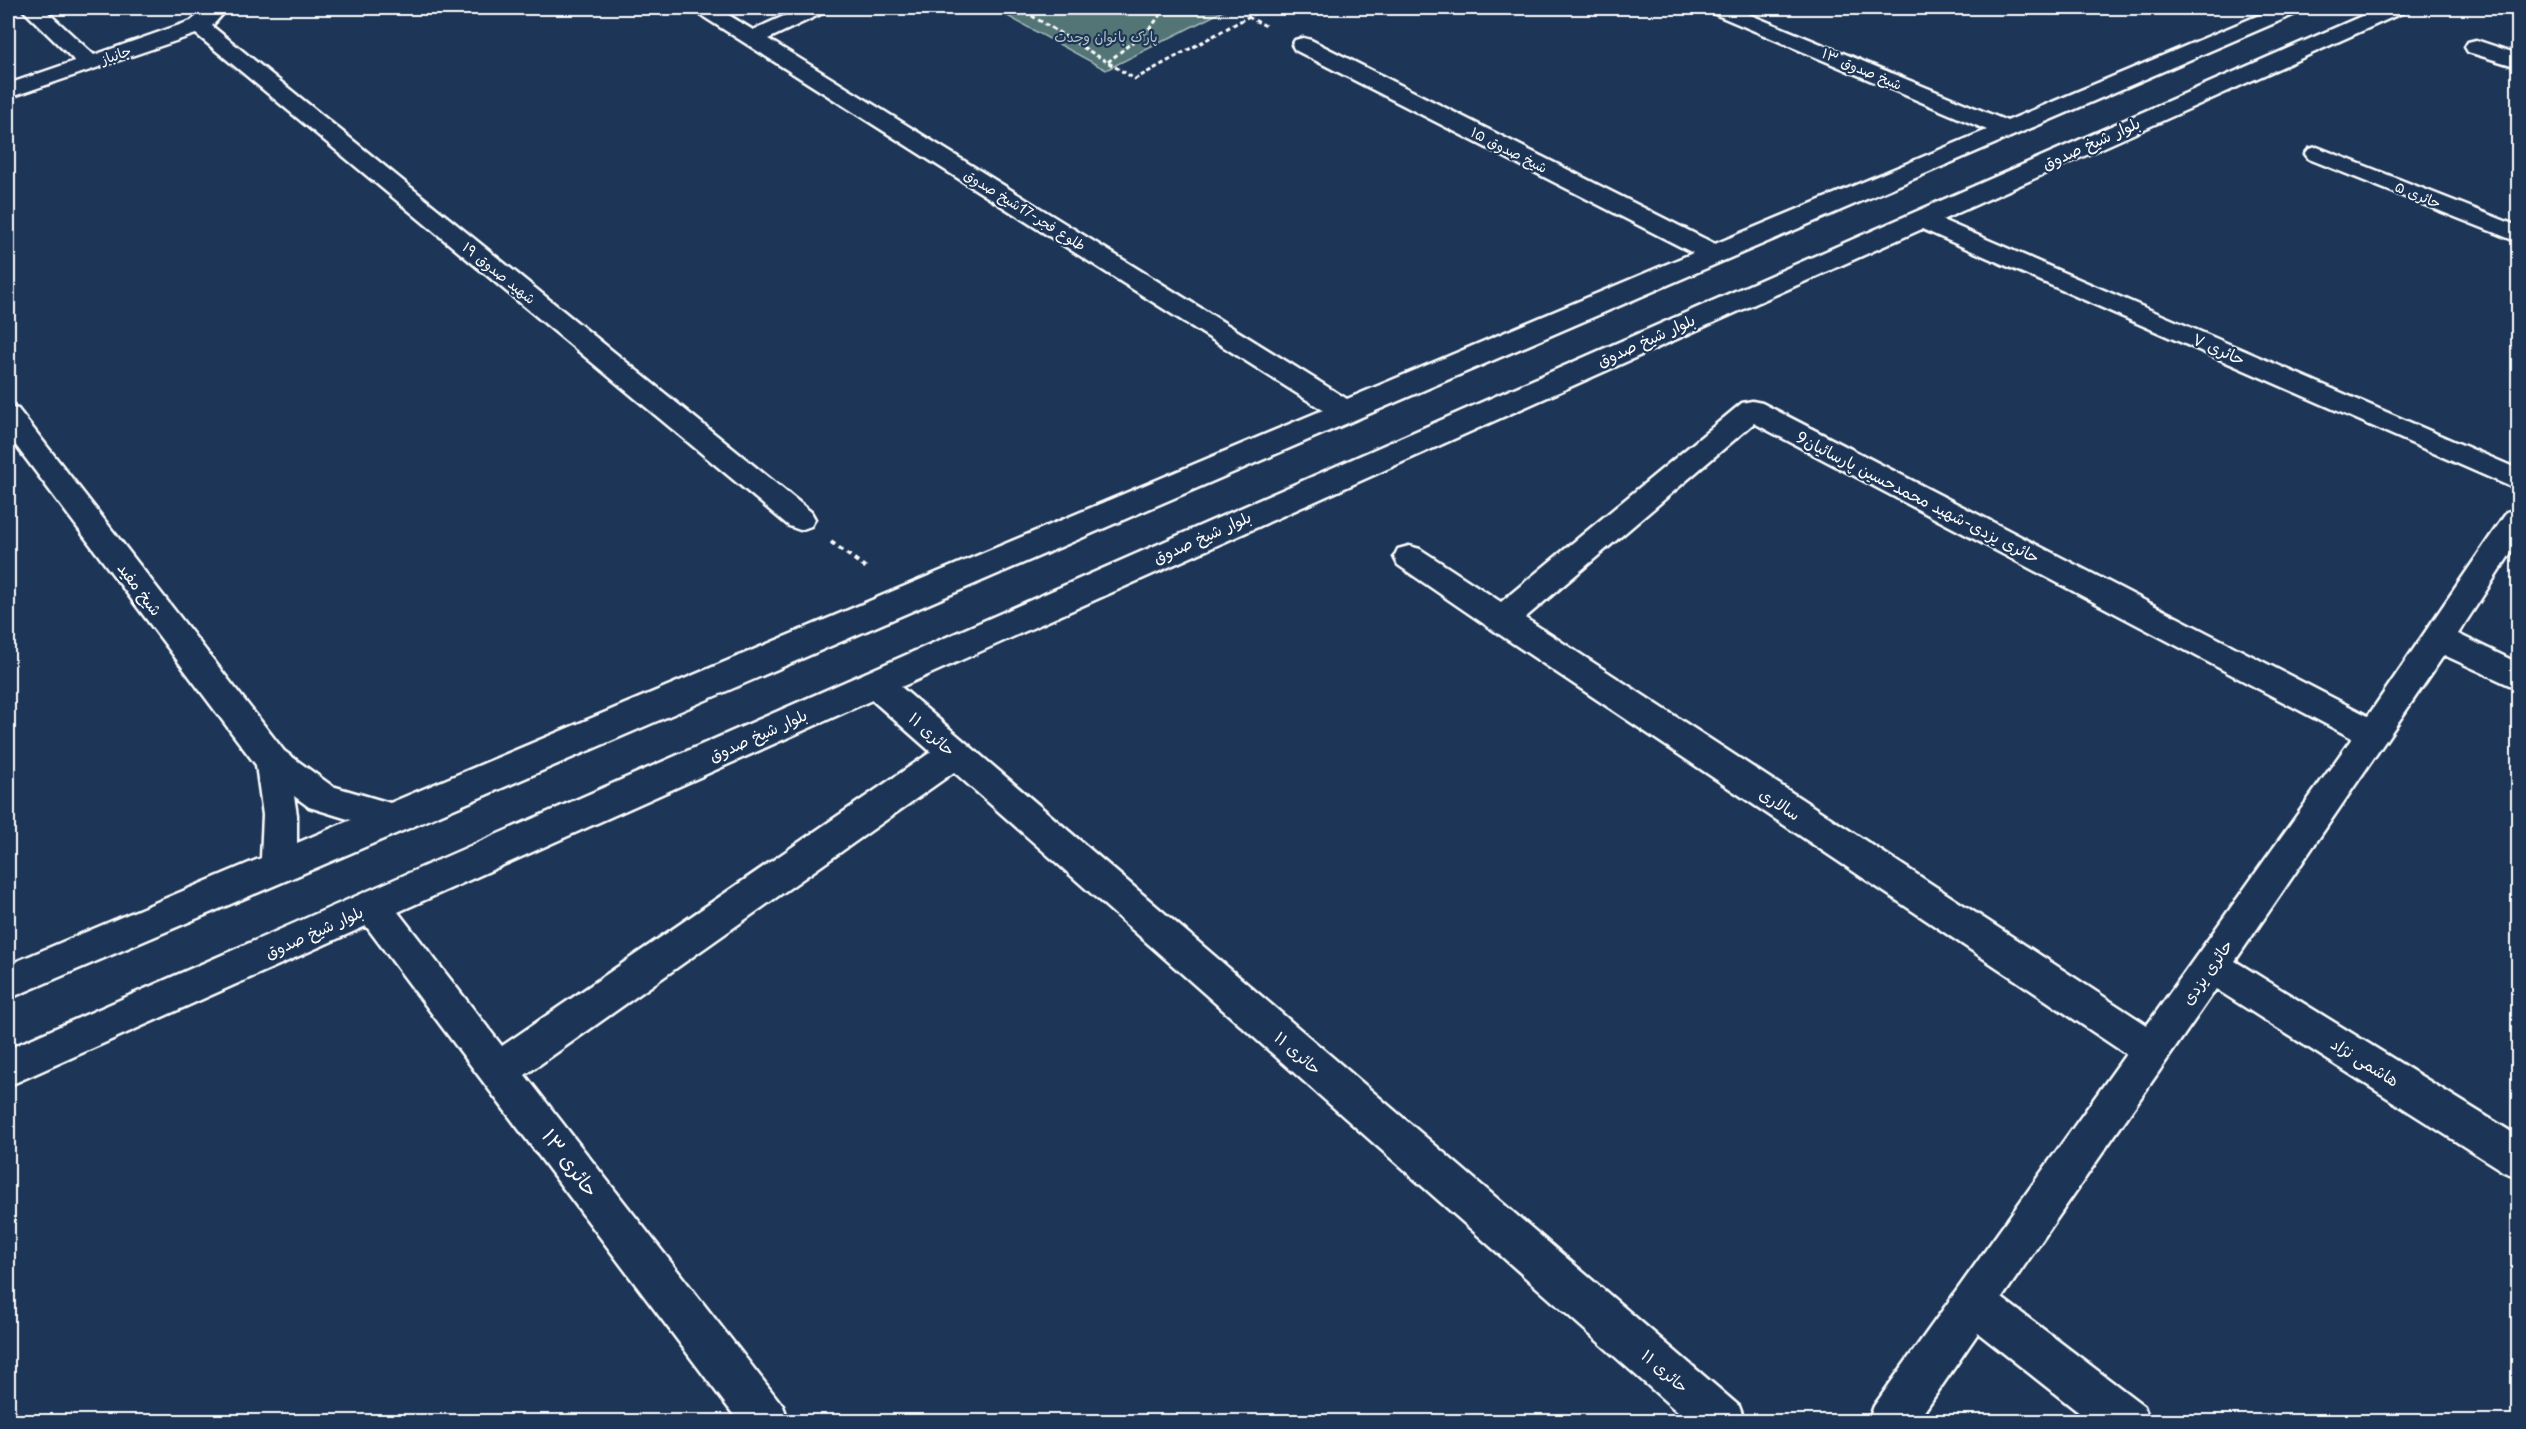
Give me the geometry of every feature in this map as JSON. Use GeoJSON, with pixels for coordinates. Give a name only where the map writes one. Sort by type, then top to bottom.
{"type":"FeatureCollection","features":[{"type":"Feature","properties":{"kind":"street"},"geometry":{"type":"LineString","coordinates":[[31,8],[91,64]]}},
{"type":"Feature","properties":{"kind":"street","name":"جانباز"},"geometry":{"type":"LineString","coordinates":[[8,91],[199,26],[218,8]]}},
{"type":"Feature","properties":{"kind":"street","name":"طلوع فجر-17شیخ صدوق"},"geometry":{"type":"LineString","coordinates":[[703,8],[1347,412]]}},
{"type":"Feature","properties":{"kind":"street"},"geometry":{"type":"LineString","coordinates":[[752,38],[818,8]]}},
{"type":"Feature","properties":{"kind":"street","name":"شیخ صدوق ۱۳"},"geometry":{"type":"LineString","coordinates":[[1717,8],[2008,130]]}},
{"type":"Feature","properties":{"kind":"street"},"geometry":{"type":"LineString","coordinates":[[8,982],[395,819],[2293,8]]}},
{"type":"Feature","properties":{"kind":"street","name":"بلوار شیخ صدوق"},"geometry":{"type":"LineString","coordinates":[[8,1068],[2397,8]]}},
{"type":"Feature","properties":{"kind":"street","name":"شهید صدوق ۱۹"},"geometry":{"type":"LineString","coordinates":[[199,26],[800,519]]}},
{"type":"Feature","properties":{"kind":"street","name":"شیخ صدوق ۱۵"},"geometry":{"type":"LineString","coordinates":[[1303,45],[1716,255]]}},
{"type":"Feature","properties":{"kind":"street"},"geometry":{"type":"LineString","coordinates":[[2476,47],[2518,61]]}},
{"type":"Feature","properties":{"kind":"street","name":"حائری ۵"},"geometry":{"type":"LineString","coordinates":[[2317,154],[2518,235]]}},
{"type":"Feature","properties":{"kind":"street","name":"حائری ۷"},"geometry":{"type":"LineString","coordinates":[[1920,219],[2518,480]]}},
{"type":"Feature","properties":{"kind":"street","name":"9حائری یزدی-شهید محمدحسین پارسائیان"},"geometry":{"type":"LineString","coordinates":[[1501,620],[1752,410],[2374,734]]}},
{"type":"Feature","properties":{"kind":"street","name":"شیخ مفید"},"geometry":{"type":"LineString","coordinates":[[8,416],[272,761],[321,797],[395,819]]}},
{"type":"Feature","properties":{"kind":"street","name":"حائری یزدی"},"geometry":{"type":"LineString","coordinates":[[1890,1422],[2374,734],[2518,519]]}},
{"type":"Feature","properties":{"kind":"street","name":"سالاری"},"geometry":{"type":"LineString","coordinates":[[1409,557],[2152,1050]]}},
{"type":"Feature","properties":{"kind":"street"},"geometry":{"type":"LineString","coordinates":[[2437,638],[2518,677]]}},
{"type":"Feature","properties":{"kind":"street","name":"حائری ۱۱"},"geometry":{"type":"LineString","coordinates":[[874,683],[1723,1422]]}},
{"type":"Feature","properties":{"kind":"street"},"geometry":{"type":"LineString","coordinates":[[500,1071],[954,754]]}},
{"type":"Feature","properties":{"kind":"street","name":"شیخ مفید"},"geometry":{"type":"LineString","coordinates":[[272,761],[280,815],[279,868]]}},
{"type":"Feature","properties":{"kind":"street","name":"حائری ۱۳"},"geometry":{"type":"LineString","coordinates":[[372,906],[767,1422]]}},
{"type":"Feature","properties":{"kind":"street","name":"هاشمی نژاد"},"geometry":{"type":"LineString","coordinates":[[2211,966],[2518,1158]]}},
{"type":"Feature","properties":{"kind":"street"},"geometry":{"type":"LineString","coordinates":[[1974,1303],[2128,1422]]}},
{"type":"Feature","properties":{"kind":"path"},"geometry":{"type":"LineString","coordinates":[[1019,8],[1135,79],[1264,8]]}},
{"type":"Feature","properties":{"kind":"path"},"geometry":{"type":"LineString","coordinates":[[1108,62],[1152,26],[1166,8]]}},
{"type":"Feature","properties":{"kind":"path"},"geometry":{"type":"LineString","coordinates":[[800,519],[908,600]]}},
{"type":"Feature","properties":{"kind":"green space","name":"پارک بانوان وحدت"},"geometry":{"type":"Polygon","coordinates":[[[993,8],[1229,8],[1106,70],[993,8]]]}}]}
